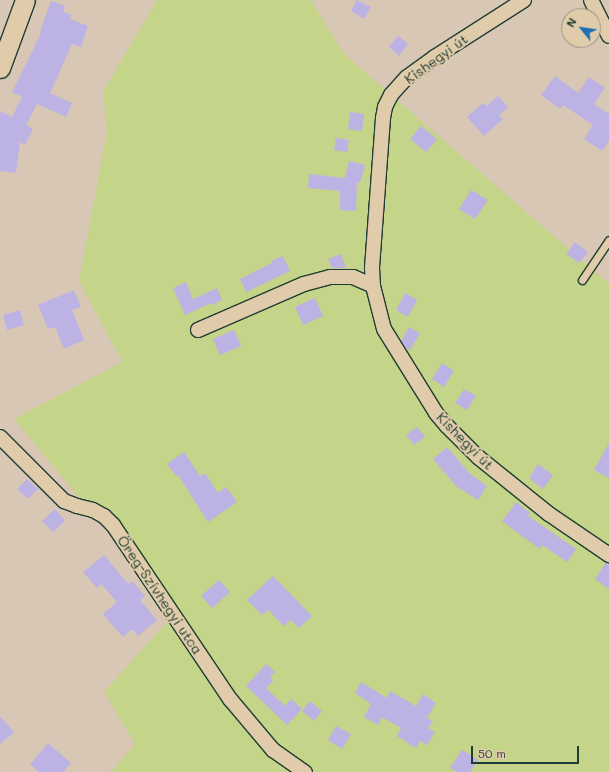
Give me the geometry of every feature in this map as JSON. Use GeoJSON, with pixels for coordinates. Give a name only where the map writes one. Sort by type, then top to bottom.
{"type":"FeatureCollection","features":[{"type":"Feature","properties":{"kind":"street"},"geometry":{"type":"LineString","coordinates":[[0,68],[24,0]]}},
{"type":"Feature","properties":{"kind":"street","name":"Kishegyi út"},"geometry":{"type":"LineString","coordinates":[[524,0],[435,57],[407,77],[391,96],[385,107],[372,268],[373,286],[384,329],[436,413],[447,426],[478,457],[549,514],[609,555]]}},
{"type":"Feature","properties":{"kind":"street"},"geometry":{"type":"LineString","coordinates":[[591,0],[609,36]]}},
{"type":"Feature","properties":{"kind":"street"},"geometry":{"type":"LineString","coordinates":[[198,330],[304,284],[330,277],[354,277],[373,286]]}},
{"type":"Feature","properties":{"kind":"street","name":"Öreg-Szívhegyi utca"},"geometry":{"type":"LineString","coordinates":[[0,437],[64,500],[77,506],[93,510],[104,516],[113,525],[230,699],[274,750],[305,772]]}},
{"type":"Feature","properties":{"kind":"lane"},"geometry":{"type":"LineString","coordinates":[[582,280],[609,240]]}},
{"type":"Feature","properties":{"kind":"green space"},"geometry":{"type":"Polygon","coordinates":[[[157,0],[311,0],[343,53],[609,284],[609,772],[111,772],[135,744],[104,692],[175,613],[14,419],[122,362],[79,280],[107,133],[103,92],[157,0]]]}},
{"type":"Feature","properties":{"kind":"building"},"geometry":{"type":"Polygon","coordinates":[[[357,0],[371,7],[364,19],[351,11],[357,0]]]}},
{"type":"Feature","properties":{"kind":"building"},"geometry":{"type":"Polygon","coordinates":[[[51,1],[65,6],[63,12],[72,15],[70,19],[88,26],[81,47],[72,44],[50,93],[72,103],[66,117],[37,104],[26,125],[33,129],[25,145],[20,142],[16,173],[0,171],[0,111],[12,117],[22,97],[12,92],[41,33],[40,32],[51,1]]]}},
{"type":"Feature","properties":{"kind":"building"},"geometry":{"type":"Polygon","coordinates":[[[398,36],[408,44],[399,56],[389,47],[398,36]]]}},
{"type":"Feature","properties":{"kind":"building"},"geometry":{"type":"Polygon","coordinates":[[[555,76],[578,93],[589,77],[605,88],[594,104],[609,114],[609,141],[602,151],[584,139],[593,125],[563,105],[560,109],[541,95],[555,76]]]}},
{"type":"Feature","properties":{"kind":"building"},"geometry":{"type":"Polygon","coordinates":[[[498,96],[508,107],[499,115],[503,119],[484,136],[467,117],[483,103],[487,106],[498,96]]]}},
{"type":"Feature","properties":{"kind":"building"},"geometry":{"type":"Polygon","coordinates":[[[350,112],[364,114],[362,131],[348,129],[350,112]]]}},
{"type":"Feature","properties":{"kind":"building"},"geometry":{"type":"Polygon","coordinates":[[[421,126],[437,139],[426,152],[410,139],[421,126]]]}},
{"type":"Feature","properties":{"kind":"building"},"geometry":{"type":"Polygon","coordinates":[[[336,138],[349,140],[347,152],[334,150],[336,138]]]}},
{"type":"Feature","properties":{"kind":"building"},"geometry":{"type":"Polygon","coordinates":[[[349,161],[365,165],[360,183],[357,182],[356,211],[340,210],[340,191],[308,188],[309,174],[345,178],[349,161]]]}},
{"type":"Feature","properties":{"kind":"building"},"geometry":{"type":"Polygon","coordinates":[[[471,190],[488,200],[475,219],[459,209],[471,190]]]}},
{"type":"Feature","properties":{"kind":"building"},"geometry":{"type":"Polygon","coordinates":[[[575,242],[588,252],[579,263],[566,254],[575,242]]]}},
{"type":"Feature","properties":{"kind":"building"},"geometry":{"type":"Polygon","coordinates":[[[341,254],[346,268],[332,268],[328,259],[341,254]]]}},
{"type":"Feature","properties":{"kind":"building"},"geometry":{"type":"Polygon","coordinates":[[[283,256],[290,271],[246,292],[240,279],[272,263],[271,261],[283,256]]]}},
{"type":"Feature","properties":{"kind":"building"},"geometry":{"type":"Polygon","coordinates":[[[186,282],[193,299],[217,288],[222,300],[212,305],[211,303],[185,315],[173,288],[186,282]]]}},
{"type":"Feature","properties":{"kind":"building"},"geometry":{"type":"Polygon","coordinates":[[[74,290],[81,307],[72,310],[84,340],[64,349],[55,327],[48,329],[38,305],[74,290]]]}},
{"type":"Feature","properties":{"kind":"building"},"geometry":{"type":"Polygon","coordinates":[[[405,293],[417,300],[408,317],[396,310],[405,293]]]}},
{"type":"Feature","properties":{"kind":"building"},"geometry":{"type":"Polygon","coordinates":[[[315,298],[323,316],[303,325],[295,307],[315,298]]]}},
{"type":"Feature","properties":{"kind":"building"},"geometry":{"type":"Polygon","coordinates":[[[20,310],[24,325],[7,330],[3,315],[20,310]]]}},
{"type":"Feature","properties":{"kind":"building"},"geometry":{"type":"Polygon","coordinates":[[[409,327],[420,333],[410,350],[405,347],[401,341],[409,327]]]}},
{"type":"Feature","properties":{"kind":"building"},"geometry":{"type":"Polygon","coordinates":[[[234,330],[241,346],[220,355],[213,339],[234,330]]]}},
{"type":"Feature","properties":{"kind":"building"},"geometry":{"type":"Polygon","coordinates":[[[442,363],[454,371],[444,387],[432,379],[442,363]]]}},
{"type":"Feature","properties":{"kind":"building"},"geometry":{"type":"Polygon","coordinates":[[[464,389],[476,396],[467,410],[455,403],[464,389]]]}},
{"type":"Feature","properties":{"kind":"building"},"geometry":{"type":"Polygon","coordinates":[[[417,427],[425,437],[414,445],[406,435],[417,427]]]}},
{"type":"Feature","properties":{"kind":"building"},"geometry":{"type":"Polygon","coordinates":[[[609,443],[609,478],[594,470],[609,443]]]}},
{"type":"Feature","properties":{"kind":"building"},"geometry":{"type":"Polygon","coordinates":[[[447,447],[470,474],[487,486],[478,500],[456,486],[433,459],[447,447]]]}},
{"type":"Feature","properties":{"kind":"building"},"geometry":{"type":"Polygon","coordinates":[[[184,452],[200,476],[205,473],[218,493],[226,487],[237,502],[208,522],[178,475],[176,476],[167,464],[184,452]]]}},
{"type":"Feature","properties":{"kind":"building"},"geometry":{"type":"Polygon","coordinates":[[[538,464],[553,475],[543,489],[529,478],[538,464]]]}},
{"type":"Feature","properties":{"kind":"building"},"geometry":{"type":"Polygon","coordinates":[[[27,479],[38,489],[28,499],[17,489],[27,479]]]}},
{"type":"Feature","properties":{"kind":"building"},"geometry":{"type":"Polygon","coordinates":[[[516,502],[530,513],[528,516],[576,549],[567,562],[542,545],[540,549],[502,521],[516,502]]]}},
{"type":"Feature","properties":{"kind":"building"},"geometry":{"type":"Polygon","coordinates":[[[55,509],[65,521],[53,532],[42,521],[55,509]]]}},
{"type":"Feature","properties":{"kind":"building"},"geometry":{"type":"Polygon","coordinates":[[[104,555],[128,584],[132,581],[145,596],[140,600],[157,620],[138,636],[132,629],[123,637],[103,614],[117,602],[101,584],[97,588],[83,572],[104,555]]]}},
{"type":"Feature","properties":{"kind":"building"},"geometry":{"type":"Polygon","coordinates":[[[606,563],[609,563],[609,589],[595,579],[606,563]]]}},
{"type":"Feature","properties":{"kind":"building"},"geometry":{"type":"Polygon","coordinates":[[[273,576],[312,616],[299,628],[291,620],[284,626],[268,610],[262,615],[247,600],[273,576]]]}},
{"type":"Feature","properties":{"kind":"building"},"geometry":{"type":"Polygon","coordinates":[[[219,580],[230,592],[212,608],[201,596],[219,580]]]}},
{"type":"Feature","properties":{"kind":"building"},"geometry":{"type":"Polygon","coordinates":[[[266,664],[275,672],[270,677],[273,681],[266,688],[285,706],[291,699],[302,709],[287,725],[246,686],[266,664]]]}},
{"type":"Feature","properties":{"kind":"building"},"geometry":{"type":"Polygon","coordinates":[[[361,682],[387,698],[390,691],[416,706],[423,694],[436,703],[427,718],[433,721],[428,728],[435,732],[427,745],[420,741],[416,748],[397,736],[401,728],[382,717],[378,725],[364,717],[371,704],[355,693],[361,682]]]}},
{"type":"Feature","properties":{"kind":"building"},"geometry":{"type":"Polygon","coordinates":[[[310,701],[322,711],[314,721],[302,711],[310,701]]]}},
{"type":"Feature","properties":{"kind":"building"},"geometry":{"type":"Polygon","coordinates":[[[0,716],[14,732],[0,744],[0,716]]]}},
{"type":"Feature","properties":{"kind":"building"},"geometry":{"type":"Polygon","coordinates":[[[336,726],[351,734],[342,749],[328,740],[336,726]]]}},
{"type":"Feature","properties":{"kind":"building"},"geometry":{"type":"Polygon","coordinates":[[[48,743],[71,763],[63,772],[39,772],[30,764],[48,743]]]}},
{"type":"Feature","properties":{"kind":"building"},"geometry":{"type":"Polygon","coordinates":[[[462,750],[478,760],[470,772],[457,772],[450,768],[462,750]]]}}]}
